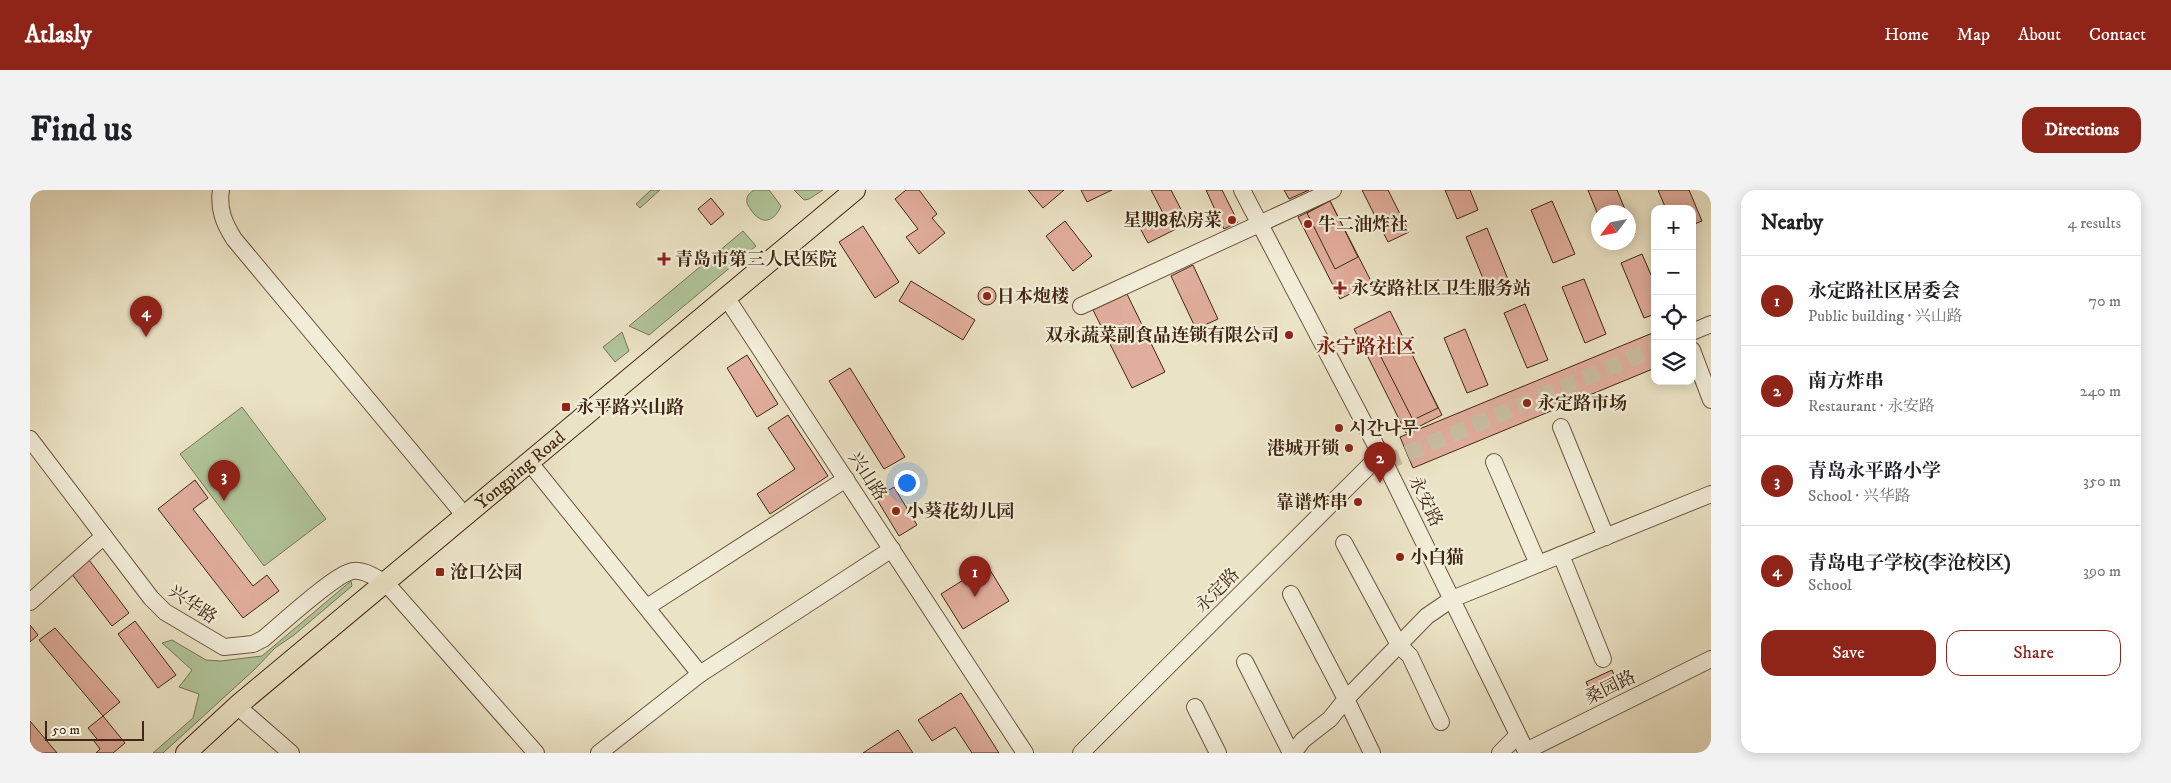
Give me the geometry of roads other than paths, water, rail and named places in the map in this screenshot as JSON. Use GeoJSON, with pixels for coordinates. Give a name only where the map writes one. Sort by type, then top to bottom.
{"type":"FeatureCollection","features":[{"type":"Feature","properties":{"kind":"main road","name":"Yongping Road"},"geometry":{"type":"LineString","coordinates":[[186,753],[237,706],[855,190]]}},
{"type":"Feature","properties":{"kind":"street"},"geometry":{"type":"LineString","coordinates":[[221,190],[221,213],[234,238],[465,516]]}},
{"type":"Feature","properties":{"kind":"street","name":"永安路"},"geometry":{"type":"LineString","coordinates":[[1242,190],[1380,454],[1527,752]]}},
{"type":"Feature","properties":{"kind":"street"},"geometry":{"type":"LineString","coordinates":[[1080,306],[1333,190]]}},
{"type":"Feature","properties":{"kind":"street","name":"兴山路"},"geometry":{"type":"LineString","coordinates":[[726,298],[1025,753]]}},
{"type":"Feature","properties":{"kind":"street"},"geometry":{"type":"LineString","coordinates":[[1696,330],[1711,324]]}},
{"type":"Feature","properties":{"kind":"street"},"geometry":{"type":"LineString","coordinates":[[1696,361],[1711,400]]}},
{"type":"Feature","properties":{"kind":"street"},"geometry":{"type":"LineString","coordinates":[[1561,427],[1606,537]]}},
{"type":"Feature","properties":{"kind":"street","name":"兴华路"},"geometry":{"type":"LineString","coordinates":[[30,439],[150,598],[165,612],[224,647],[258,642],[321,591],[351,571],[360,571],[386,583]]}},
{"type":"Feature","properties":{"kind":"street","name":"永定路"},"geometry":{"type":"LineString","coordinates":[[1081,753],[1380,454]]}},
{"type":"Feature","properties":{"kind":"street"},"geometry":{"type":"LineString","coordinates":[[1494,462],[1538,564]]}},
{"type":"Feature","properties":{"kind":"street"},"geometry":{"type":"LineString","coordinates":[[530,463],[700,674]]}},
{"type":"Feature","properties":{"kind":"street"},"geometry":{"type":"LineString","coordinates":[[647,607],[846,480]]}},
{"type":"Feature","properties":{"kind":"street"},"geometry":{"type":"LineString","coordinates":[[1246,662],[1292,753],[1303,740],[1330,720],[1346,699],[1427,616],[1452,599],[1711,494]]}},
{"type":"Feature","properties":{"kind":"street"},"geometry":{"type":"LineString","coordinates":[[30,602],[104,536]]}},
{"type":"Feature","properties":{"kind":"street"},"geometry":{"type":"LineString","coordinates":[[1344,543],[1399,645],[1410,656],[1441,722]]}},
{"type":"Feature","properties":{"kind":"street"},"geometry":{"type":"LineString","coordinates":[[599,753],[700,674],[892,549]]}},
{"type":"Feature","properties":{"kind":"street"},"geometry":{"type":"LineString","coordinates":[[1561,555],[1603,659]]}},
{"type":"Feature","properties":{"kind":"street"},"geometry":{"type":"LineString","coordinates":[[386,583],[536,753]]}},
{"type":"Feature","properties":{"kind":"street"},"geometry":{"type":"LineString","coordinates":[[1291,594],[1372,753]]}},
{"type":"Feature","properties":{"kind":"street","name":"桑园路"},"geometry":{"type":"LineString","coordinates":[[1527,752],[1711,659]]}},
{"type":"Feature","properties":{"kind":"street"},"geometry":{"type":"LineString","coordinates":[[237,706],[291,753]]}},
{"type":"Feature","properties":{"kind":"street"},"geometry":{"type":"LineString","coordinates":[[1195,708],[1218,753]]}},
{"type":"Feature","properties":{"kind":"street"},"geometry":{"type":"LineString","coordinates":[[1500,753],[1518,736]]}},
{"type":"Feature","properties":{"kind":"tunnel"},"geometry":{"type":"LineString","coordinates":[[1385,463],[1651,350]]}},
{"type":"Feature","properties":{"kind":"place","name":"星期8私房菜"},"geometry":{"type":"Point","coordinates":[1232,220]}},
{"type":"Feature","properties":{"kind":"place","name":"牛二油炸社"},"geometry":{"type":"Point","coordinates":[1308,224]}},
{"type":"Feature","properties":{"kind":"place","name":"青岛市第三人民医院"},"geometry":{"type":"Point","coordinates":[664,259]}},
{"type":"Feature","properties":{"kind":"place","name":"永安路社区卫生服务站"},"geometry":{"type":"Point","coordinates":[1340,288]}},
{"type":"Feature","properties":{"kind":"place","name":"日本炮楼"},"geometry":{"type":"Point","coordinates":[987,296]}},
{"type":"Feature","properties":{"kind":"place","name":"双永蔬菜副食品连锁有限公司"},"geometry":{"type":"Point","coordinates":[1289,335]}},
{"type":"Feature","properties":{"kind":"place","name":"青岛电子学校(李沧校区)"},"geometry":{"type":"Point","coordinates":[146,337]}},
{"type":"Feature","properties":{"kind":"place","name":"永定路市场"},"geometry":{"type":"Point","coordinates":[1527,403]}},
{"type":"Feature","properties":{"kind":"place","name":"永平路兴山路"},"geometry":{"type":"Point","coordinates":[566,407]}},
{"type":"Feature","properties":{"kind":"place","name":"시간나무"},"geometry":{"type":"Point","coordinates":[1339,428]}},
{"type":"Feature","properties":{"kind":"place","name":"港城开锁"},"geometry":{"type":"Point","coordinates":[1349,448]}},
{"type":"Feature","properties":{"kind":"place","name":"南方炸串"},"geometry":{"type":"Point","coordinates":[1380,483]}},
{"type":"Feature","properties":{"kind":"place","name":"青岛永平路小学"},"geometry":{"type":"Point","coordinates":[224,501]}},
{"type":"Feature","properties":{"kind":"place","name":"靠谱炸串"},"geometry":{"type":"Point","coordinates":[1358,502]}},
{"type":"Feature","properties":{"kind":"place","name":"小葵花幼儿园"},"geometry":{"type":"Point","coordinates":[896,511]}},
{"type":"Feature","properties":{"kind":"place","name":"小白猫"},"geometry":{"type":"Point","coordinates":[1400,557]}},
{"type":"Feature","properties":{"kind":"place","name":"沧口公园"},"geometry":{"type":"Point","coordinates":[440,572]}},
{"type":"Feature","properties":{"kind":"place","name":"永定路社区居委会"},"geometry":{"type":"Point","coordinates":[975,597]}},
{"type":"Feature","properties":{"kind":"district","name":"永宁路社区"},"geometry":{"type":"Point","coordinates":[1366,346]}}]}
